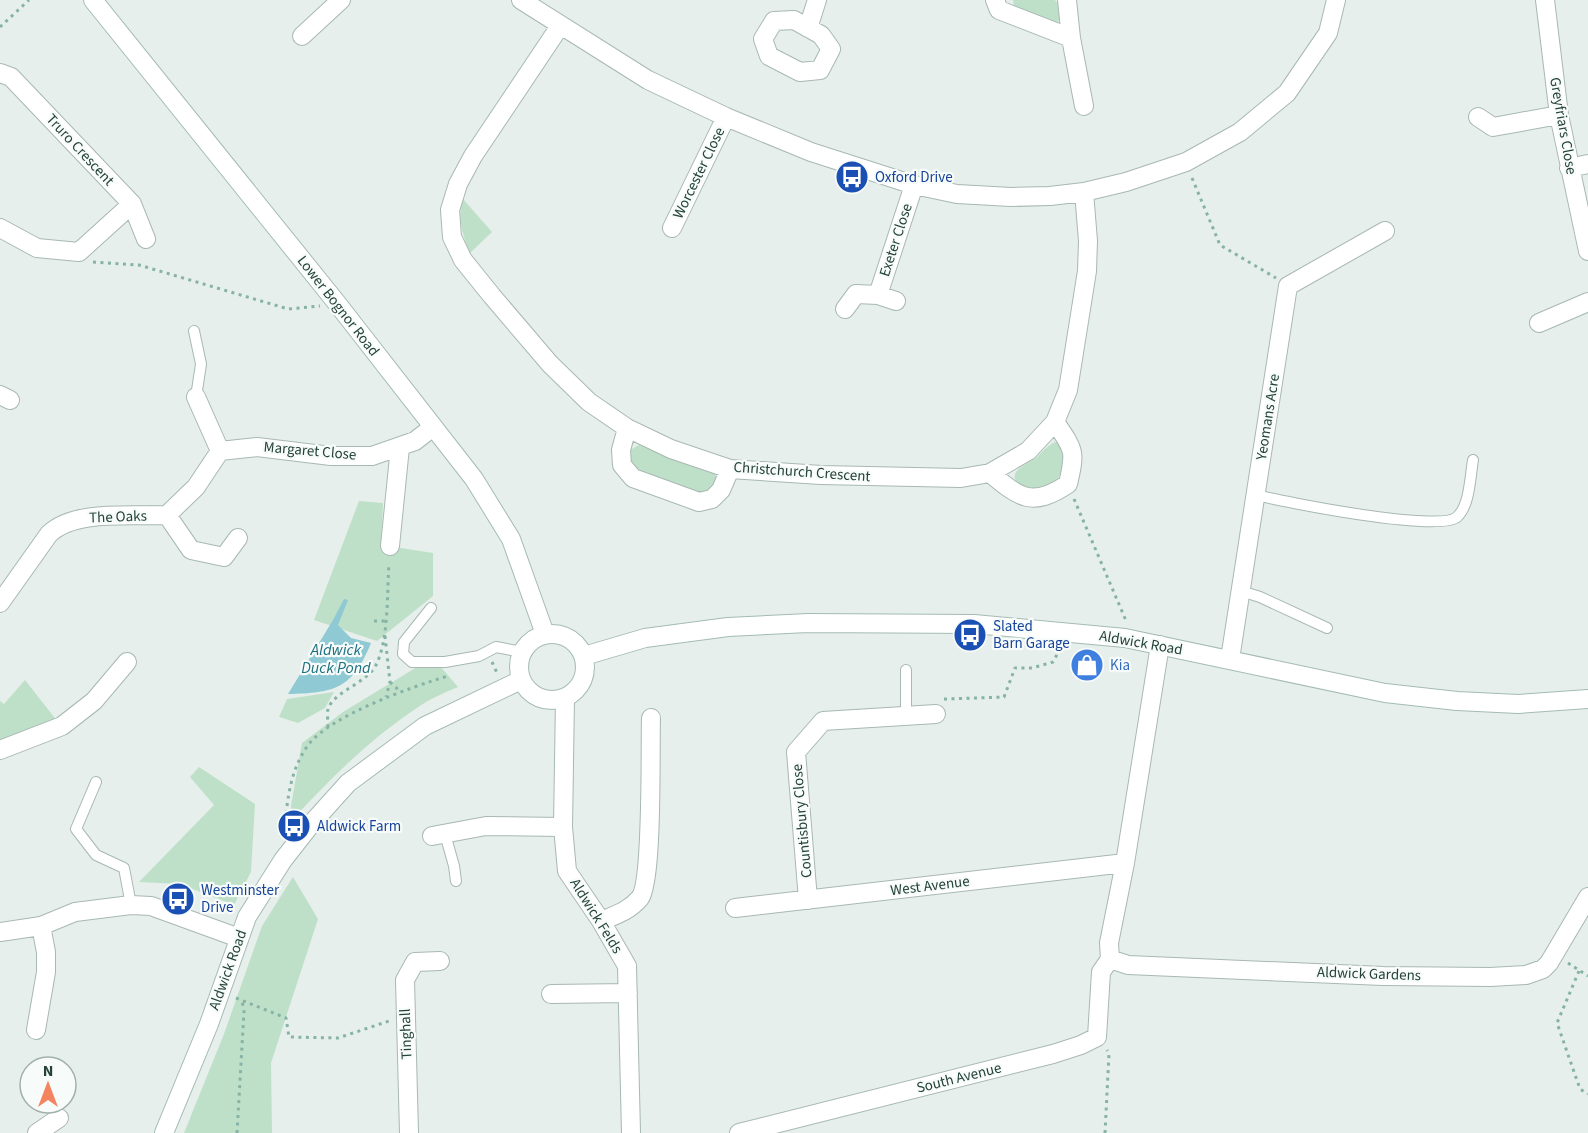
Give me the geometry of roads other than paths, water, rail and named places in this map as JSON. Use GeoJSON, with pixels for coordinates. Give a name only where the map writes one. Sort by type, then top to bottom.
{"type":"FeatureCollection","features":[{"type":"Feature","properties":{"kind":"street","name":"Lower Bognor Road"},"geometry":{"type":"LineString","coordinates":[[93,0],[336,302],[474,479],[511,539],[545,634]]}},
{"type":"Feature","properties":{"kind":"street"},"geometry":{"type":"LineString","coordinates":[[302,36],[341,0]]}},
{"type":"Feature","properties":{"kind":"street"},"geometry":{"type":"LineString","coordinates":[[521,0],[648,80],[726,117],[811,152],[914,185],[957,194],[1000,197],[1050,196],[1084,192],[1126,182],[1186,162],[1240,132],[1287,93],[1328,33],[1336,0]]}},
{"type":"Feature","properties":{"kind":"street"},"geometry":{"type":"LineString","coordinates":[[808,28],[817,0]]}},
{"type":"Feature","properties":{"kind":"street"},"geometry":{"type":"LineString","coordinates":[[995,0],[999,9],[1071,38]]}},
{"type":"Feature","properties":{"kind":"street"},"geometry":{"type":"LineString","coordinates":[[1067,0],[1071,38],[1084,106]]}},
{"type":"Feature","properties":{"kind":"street","name":"Greyfriars Close"},"geometry":{"type":"LineString","coordinates":[[1545,0],[1559,115],[1588,251]]}},
{"type":"Feature","properties":{"kind":"street","name":"Christchurch Crescent"},"geometry":{"type":"LineString","coordinates":[[560,26],[473,156],[458,184],[450,210],[452,237],[463,260],[550,364],[589,402],[627,428],[671,449],[730,469],[821,475],[962,478],[990,473],[1028,452],[1055,422],[1068,390],[1087,271],[1088,241],[1084,192]]}},
{"type":"Feature","properties":{"kind":"street","name":"Truro Crescent"},"geometry":{"type":"LineString","coordinates":[[0,73],[11,77],[132,204],[146,239]]}},
{"type":"Feature","properties":{"kind":"street"},"geometry":{"type":"LineString","coordinates":[[1478,117],[1493,127],[1559,115]]}},
{"type":"Feature","properties":{"kind":"street","name":"Worcester Close"},"geometry":{"type":"LineString","coordinates":[[672,228],[726,117]]}},
{"type":"Feature","properties":{"kind":"street"},"geometry":{"type":"LineString","coordinates":[[1569,168],[1588,164]]}},
{"type":"Feature","properties":{"kind":"street","name":"Exeter Close"},"geometry":{"type":"LineString","coordinates":[[878,295],[914,185]]}},
{"type":"Feature","properties":{"kind":"street"},"geometry":{"type":"LineString","coordinates":[[0,228],[37,248],[79,252],[132,204]]}},
{"type":"Feature","properties":{"kind":"street","name":"Yeomans Acre"},"geometry":{"type":"LineString","coordinates":[[1230,659],[1288,285],[1385,231]]}},
{"type":"Feature","properties":{"kind":"street","name":"Exeter Close"},"geometry":{"type":"LineString","coordinates":[[845,309],[856,294],[878,295],[896,301]]}},
{"type":"Feature","properties":{"kind":"street"},"geometry":{"type":"LineString","coordinates":[[1539,323],[1588,302]]}},
{"type":"Feature","properties":{"kind":"street"},"geometry":{"type":"LineString","coordinates":[[196,397],[220,451],[196,487],[167,515],[191,550],[229,564],[238,538]]}},
{"type":"Feature","properties":{"kind":"street"},"geometry":{"type":"LineString","coordinates":[[990,473],[1021,496],[1037,499],[1054,493],[1068,484],[1072,466],[1072,447],[1055,422]]}},
{"type":"Feature","properties":{"kind":"street","name":"Margaret Close"},"geometry":{"type":"LineString","coordinates":[[220,451],[257,447],[331,456],[372,456],[415,441],[433,427]]}},
{"type":"Feature","properties":{"kind":"street"},"geometry":{"type":"LineString","coordinates":[[627,428],[621,450],[622,465],[633,478],[699,502],[712,499],[721,490],[730,469]]}},
{"type":"Feature","properties":{"kind":"street"},"geometry":{"type":"LineString","coordinates":[[390,546],[400,447]]}},
{"type":"Feature","properties":{"kind":"street","name":"The Oaks"},"geometry":{"type":"LineString","coordinates":[[0,603],[49,534],[58,525],[87,517],[167,515]]}},
{"type":"Feature","properties":{"kind":"street","name":"Aldwick Road"},"geometry":{"type":"LineString","coordinates":[[584,656],[645,638],[728,627],[808,622],[940,622],[1125,638],[1230,659],[1322,681],[1395,694],[1457,701],[1518,704],[1588,699]]}},
{"type":"Feature","properties":{"kind":"street"},"geometry":{"type":"LineString","coordinates":[[545,634],[555,634],[573,641],[584,656],[585,676],[574,693],[566,698],[555,701],[545,700],[535,696],[521,680],[519,661],[522,652],[536,638],[545,634]]}},
{"type":"Feature","properties":{"kind":"street"},"geometry":{"type":"LineString","coordinates":[[1110,959],[1109,943],[1125,863],[1160,645]]}},
{"type":"Feature","properties":{"kind":"street"},"geometry":{"type":"LineString","coordinates":[[0,750],[62,726],[94,701],[127,662]]}},
{"type":"Feature","properties":{"kind":"street","name":"Aldwick Road"},"geometry":{"type":"LineString","coordinates":[[164,1133],[209,1024],[247,917],[283,860],[348,783],[425,726],[521,680]]}},
{"type":"Feature","properties":{"kind":"street","name":"Aldwick Felds"},"geometry":{"type":"LineString","coordinates":[[566,698],[563,827],[567,871],[601,921],[627,966],[631,1133]]}},
{"type":"Feature","properties":{"kind":"street","name":"Countisbury Close"},"geometry":{"type":"LineString","coordinates":[[808,900],[796,752],[823,722],[936,714]]}},
{"type":"Feature","properties":{"kind":"street"},"geometry":{"type":"LineString","coordinates":[[601,921],[626,911],[642,896],[648,864],[651,718]]}},
{"type":"Feature","properties":{"kind":"street"},"geometry":{"type":"LineString","coordinates":[[439,835],[486,826],[563,827]]}},
{"type":"Feature","properties":{"kind":"street","name":"West Avenue"},"geometry":{"type":"LineString","coordinates":[[735,908],[1125,863]]}},
{"type":"Feature","properties":{"kind":"street","name":"Aldwick Gardens"},"geometry":{"type":"LineString","coordinates":[[1110,959],[1128,965],[1383,976],[1526,975],[1543,969],[1588,897]]}},
{"type":"Feature","properties":{"kind":"street"},"geometry":{"type":"LineString","coordinates":[[0,932],[40,926],[75,912],[131,905],[151,906],[238,938]]}},
{"type":"Feature","properties":{"kind":"street"},"geometry":{"type":"LineString","coordinates":[[36,1030],[46,972],[40,926]]}},
{"type":"Feature","properties":{"kind":"street","name":"South Avenue"},"geometry":{"type":"LineString","coordinates":[[739,1133],[1081,1046],[1097,1036],[1101,972],[1110,959]]}},
{"type":"Feature","properties":{"kind":"street","name":"Tinghall"},"geometry":{"type":"LineString","coordinates":[[409,1133],[405,980],[415,962],[440,962]]}},
{"type":"Feature","properties":{"kind":"street"},"geometry":{"type":"LineString","coordinates":[[551,994],[628,993]]}},
{"type":"Feature","properties":{"kind":"street"},"geometry":{"type":"LineString","coordinates":[[37,1133],[59,1118]]}},
{"type":"Feature","properties":{"kind":"lane"},"geometry":{"type":"LineString","coordinates":[[194,331],[201,364],[196,397]]}},
{"type":"Feature","properties":{"kind":"lane"},"geometry":{"type":"LineString","coordinates":[[1256,495],[1356,514],[1414,521],[1446,522],[1456,518],[1465,504],[1473,460]]}},
{"type":"Feature","properties":{"kind":"lane"},"geometry":{"type":"LineString","coordinates":[[1240,591],[1260,597],[1327,628]]}},
{"type":"Feature","properties":{"kind":"lane"},"geometry":{"type":"LineString","coordinates":[[431,608],[404,642],[403,654],[412,662],[445,662],[479,656],[496,647],[522,652]]}},
{"type":"Feature","properties":{"kind":"lane"},"geometry":{"type":"LineString","coordinates":[[906,670],[906,716]]}},
{"type":"Feature","properties":{"kind":"lane"},"geometry":{"type":"LineString","coordinates":[[96,782],[76,829],[96,855],[124,868],[131,905]]}},
{"type":"Feature","properties":{"kind":"lane"},"geometry":{"type":"LineString","coordinates":[[439,835],[454,866],[456,881]]}},
{"type":"Feature","properties":{"kind":"water","name":"Aldwick Duck Pond"},"geometry":{"type":"Polygon","coordinates":[[[344,599],[348,600],[338,625],[351,638],[371,643],[357,670],[349,679],[330,690],[288,694],[333,620],[344,599]]]}},
{"type":"Feature","properties":{"kind":"place","name":"Oxford Drive"},"geometry":{"type":"Point","coordinates":[852,177]}},
{"type":"Feature","properties":{"kind":"place","name":"Slated Barn Garage"},"geometry":{"type":"Point","coordinates":[970,635]}},
{"type":"Feature","properties":{"kind":"place","name":"Kia"},"geometry":{"type":"Point","coordinates":[1087,665]}},
{"type":"Feature","properties":{"kind":"place","name":"Aldwick Farm"},"geometry":{"type":"Point","coordinates":[294,826]}},
{"type":"Feature","properties":{"kind":"place","name":"Westminster Drive"},"geometry":{"type":"Point","coordinates":[178,899]}}]}
